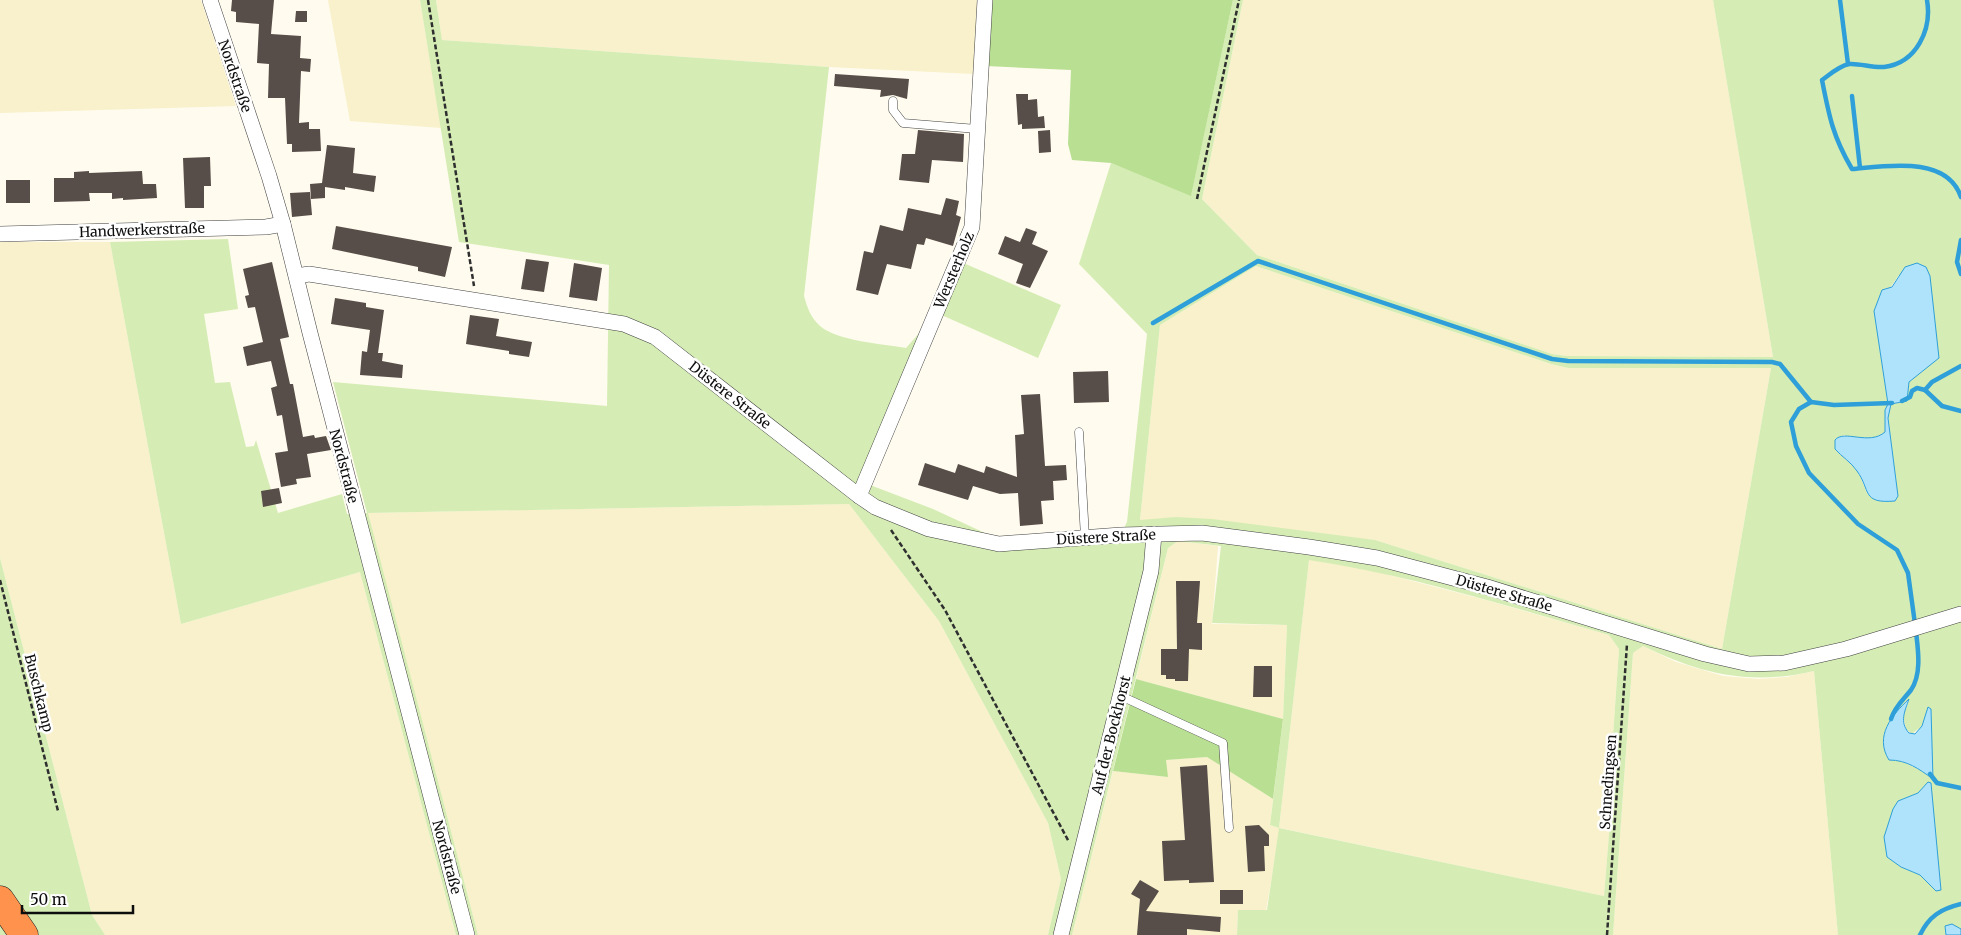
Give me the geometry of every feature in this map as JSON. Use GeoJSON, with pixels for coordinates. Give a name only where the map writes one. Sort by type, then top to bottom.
{"type":"FeatureCollection","features":[{"type":"Feature","properties":{"kind":"highway"},"geometry":{"type":"LineString","coordinates":[[0,900],[24,935]]}},
{"type":"Feature","properties":{"kind":"street","name":"Nordstraße"},"geometry":{"type":"LineString","coordinates":[[210,0],[269,176],[283,224],[312,343],[467,935]]}},
{"type":"Feature","properties":{"kind":"street","name":"Wersterholz"},"geometry":{"type":"LineString","coordinates":[[859,496],[972,227],[984,0]]}},
{"type":"Feature","properties":{"kind":"street","name":"Handwerkerstraße"},"geometry":{"type":"LineString","coordinates":[[0,234],[266,227],[283,224]]}},
{"type":"Feature","properties":{"kind":"street","name":"Düstere Straße"},"geometry":{"type":"LineString","coordinates":[[297,276],[309,274],[624,324],[641,329],[655,337],[859,496],[875,506],[929,529],[999,544],[1086,537],[1214,534],[1377,558],[1487,587],[1726,660],[1749,664],[1784,663],[1846,649],[1961,614]]}},
{"type":"Feature","properties":{"kind":"street","name":"Auf der Bockhorst"},"geometry":{"type":"LineString","coordinates":[[1061,935],[1151,571],[1154,534]]}},
{"type":"Feature","properties":{"kind":"lane"},"geometry":{"type":"LineString","coordinates":[[893,101],[893,110],[903,123],[977,129]]}},
{"type":"Feature","properties":{"kind":"lane"},"geometry":{"type":"LineString","coordinates":[[1080,432],[1086,537]]}},
{"type":"Feature","properties":{"kind":"lane"},"geometry":{"type":"LineString","coordinates":[[1121,696],[1222,743],[1229,828]]}},
{"type":"Feature","properties":{"kind":"path"},"geometry":{"type":"LineString","coordinates":[[428,0],[476,300]]}},
{"type":"Feature","properties":{"kind":"path"},"geometry":{"type":"LineString","coordinates":[[1198,199],[1239,0]]}},
{"type":"Feature","properties":{"kind":"path"},"geometry":{"type":"LineString","coordinates":[[875,506],[945,610],[1062,827],[1078,864]]}},
{"type":"Feature","properties":{"kind":"path","name":"Buschkamp"},"geometry":{"type":"LineString","coordinates":[[0,580],[58,811]]}},
{"type":"Feature","properties":{"kind":"path","name":"Schnedingsen"},"geometry":{"type":"LineString","coordinates":[[1607,935],[1628,630]]}},
{"type":"Feature","properties":{"kind":"shaded area"},"geometry":{"type":"Polygon","coordinates":[[[0,0],[201,0],[236,106],[0,113],[0,0]]]}},
{"type":"Feature","properties":{"kind":"shaded area"},"geometry":{"type":"Polygon","coordinates":[[[328,0],[420,0],[441,128],[350,121],[328,0]]]}},
{"type":"Feature","properties":{"kind":"shaded area"},"geometry":{"type":"Polygon","coordinates":[[[436,0],[977,0],[974,74],[829,67],[442,40],[436,0]]]}},
{"type":"Feature","properties":{"kind":"shaded area"},"geometry":{"type":"Polygon","coordinates":[[[1243,0],[1713,0],[1773,357],[1567,356],[1552,354],[1257,255],[1202,199],[1243,0]]]}},
{"type":"Feature","properties":{"kind":"shaded area"},"geometry":{"type":"Polygon","coordinates":[[[0,242],[110,242],[181,624],[360,572],[456,935],[105,935],[92,915],[0,558],[0,242]]]}},
{"type":"Feature","properties":{"kind":"shaded area"},"geometry":{"type":"Polygon","coordinates":[[[1256,266],[1568,368],[1771,368],[1722,649],[1375,540],[1140,520],[1160,325],[1256,266]]]}},
{"type":"Feature","properties":{"kind":"shaded area"},"geometry":{"type":"Polygon","coordinates":[[[849,504],[939,621],[1048,823],[1061,879],[1048,935],[478,935],[367,513],[849,504]]]}},
{"type":"Feature","properties":{"kind":"shaded area"},"geometry":{"type":"Polygon","coordinates":[[[1178,541],[1218,546],[1212,624],[1287,625],[1283,719],[1136,679],[1168,548],[1178,541]]]}},
{"type":"Feature","properties":{"kind":"shaded area"},"geometry":{"type":"Polygon","coordinates":[[[1309,559],[1358,567],[1482,599],[1609,635],[1619,649],[1608,808],[1611,810],[1604,896],[1280,828],[1266,911],[1238,910],[1237,935],[1072,935],[1113,771],[1167,777],[1165,760],[1207,757],[1273,799],[1270,825],[1279,828],[1309,559]]]}},
{"type":"Feature","properties":{"kind":"shaded area"},"geometry":{"type":"Polygon","coordinates":[[[1643,646],[1676,662],[1723,676],[1758,679],[1787,677],[1814,671],[1838,935],[1613,935],[1633,653],[1643,646]]]}},
{"type":"Feature","properties":{"kind":"green space"},"geometry":{"type":"Polygon","coordinates":[[[420,0],[436,0],[442,40],[829,67],[804,296],[808,308],[820,326],[828,331],[861,341],[906,348],[937,313],[870,485],[933,509],[1000,540],[1122,532],[1127,522],[1147,334],[1079,264],[1111,163],[1191,195],[1233,0],[1243,0],[1202,199],[1257,255],[1552,354],[1567,356],[1773,357],[1713,0],[1961,0],[1961,929],[1945,927],[1946,935],[1838,935],[1814,671],[1768,677],[1726,675],[1685,664],[1643,646],[1633,653],[1613,935],[1237,935],[1238,910],[1267,910],[1279,828],[1270,825],[1283,719],[1287,625],[1212,623],[1221,546],[1178,541],[1168,548],[1072,935],[1048,935],[1061,879],[1048,823],[939,621],[849,504],[368,513],[478,935],[456,935],[360,572],[181,624],[110,242],[228,239],[238,309],[204,314],[215,383],[230,382],[246,447],[254,446],[256,440],[278,513],[342,494],[347,514],[367,513],[333,382],[607,406],[609,265],[459,242],[420,0]],[[1256,266],[1160,325],[1140,520],[1176,517],[1212,519],[1375,540],[1722,649],[1771,368],[1568,368],[1256,266]],[[1899,275],[1874,311],[1888,405],[1885,410],[1885,432],[1876,437],[1865,439],[1843,435],[1840,454],[1858,471],[1867,493],[1874,499],[1887,502],[1898,496],[1888,417],[1891,404],[1907,401],[1909,382],[1919,373],[1899,275]],[[1309,560],[1279,828],[1604,896],[1611,810],[1608,809],[1619,649],[1609,635],[1423,583],[1347,566],[1309,560]],[[1909,701],[1884,746],[1889,760],[1899,760],[1920,770],[1922,726],[1912,734],[1906,729],[1903,716],[1909,701]],[[1930,783],[1918,793],[1899,801],[1901,867],[1920,875],[1941,890],[1930,783]]]}},
{"type":"Feature","properties":{"kind":"green space"},"geometry":{"type":"Polygon","coordinates":[[[990,0],[1233,0],[1191,196],[1111,163],[1072,160],[1068,144],[1071,70],[986,66],[990,0]]]}},
{"type":"Feature","properties":{"kind":"green space"},"geometry":{"type":"Polygon","coordinates":[[[961,262],[1061,305],[1038,358],[937,313],[961,262]]]}},
{"type":"Feature","properties":{"kind":"green space"},"geometry":{"type":"Polygon","coordinates":[[[0,558],[92,915],[105,935],[0,935],[0,558]]]}},
{"type":"Feature","properties":{"kind":"green space"},"geometry":{"type":"Polygon","coordinates":[[[1136,679],[1283,719],[1273,799],[1207,757],[1166,760],[1168,777],[1113,771],[1136,679]]]}},
{"type":"Feature","properties":{"kind":"water"},"geometry":{"type":"Polygon","coordinates":[[[1917,263],[1926,267],[1930,276],[1939,358],[1909,382],[1907,401],[1891,404],[1888,418],[1898,496],[1895,501],[1877,500],[1868,494],[1855,468],[1835,449],[1835,440],[1844,436],[1872,438],[1885,432],[1885,410],[1888,404],[1874,311],[1882,290],[1892,287],[1905,267],[1917,263]]]}},
{"type":"Feature","properties":{"kind":"water"},"geometry":{"type":"Polygon","coordinates":[[[1909,699],[1904,725],[1909,733],[1915,734],[1922,726],[1928,707],[1931,709],[1933,779],[1907,763],[1889,760],[1885,751],[1883,743],[1887,726],[1909,699]]]}},
{"type":"Feature","properties":{"kind":"water"},"geometry":{"type":"Polygon","coordinates":[[[1928,782],[1931,783],[1941,890],[1936,891],[1920,875],[1901,867],[1887,857],[1884,837],[1893,809],[1898,801],[1918,793],[1928,782]]]}},
{"type":"Feature","properties":{"kind":"water"},"geometry":{"type":"Polygon","coordinates":[[[1952,924],[1961,929],[1961,935],[1946,935],[1945,926],[1952,924]]]}},
{"type":"Feature","properties":{"kind":"building"},"geometry":{"type":"Polygon","coordinates":[[[232,0],[274,0],[271,34],[301,36],[300,58],[311,59],[310,72],[301,71],[299,123],[309,122],[309,129],[320,129],[321,151],[292,152],[292,144],[287,144],[285,98],[268,98],[269,64],[257,63],[259,24],[236,22],[236,12],[231,11],[232,0]]]}},
{"type":"Feature","properties":{"kind":"building"},"geometry":{"type":"Polygon","coordinates":[[[296,11],[307,11],[307,22],[295,22],[296,11]]]}},
{"type":"Feature","properties":{"kind":"building"},"geometry":{"type":"Polygon","coordinates":[[[835,74],[909,79],[907,99],[893,95],[880,97],[881,90],[834,86],[835,74]]]}},
{"type":"Feature","properties":{"kind":"building"},"geometry":{"type":"Polygon","coordinates":[[[1016,94],[1028,94],[1028,100],[1037,99],[1038,117],[1044,116],[1045,128],[1022,129],[1022,124],[1018,125],[1016,94]]]}},
{"type":"Feature","properties":{"kind":"building"},"geometry":{"type":"Polygon","coordinates":[[[918,130],[964,134],[963,162],[932,160],[929,183],[899,180],[902,154],[915,154],[918,130]]]}},
{"type":"Feature","properties":{"kind":"building"},"geometry":{"type":"Polygon","coordinates":[[[1050,130],[1051,152],[1039,153],[1038,131],[1050,130]]]}},
{"type":"Feature","properties":{"kind":"building"},"geometry":{"type":"Polygon","coordinates":[[[327,145],[355,148],[353,173],[376,176],[374,192],[345,187],[345,190],[325,187],[325,198],[311,199],[310,184],[322,183],[327,145]]]}},
{"type":"Feature","properties":{"kind":"building"},"geometry":{"type":"Polygon","coordinates":[[[210,157],[211,186],[204,186],[204,208],[185,208],[183,158],[210,157]]]}},
{"type":"Feature","properties":{"kind":"building"},"geometry":{"type":"Polygon","coordinates":[[[89,171],[89,173],[142,171],[143,184],[156,184],[157,198],[123,200],[123,198],[112,199],[112,193],[89,193],[90,201],[54,202],[54,178],[74,178],[74,172],[89,171]]]}},
{"type":"Feature","properties":{"kind":"building"},"geometry":{"type":"Polygon","coordinates":[[[6,180],[30,180],[30,203],[6,203],[6,180]]]}},
{"type":"Feature","properties":{"kind":"building"},"geometry":{"type":"Polygon","coordinates":[[[310,192],[312,215],[292,217],[290,193],[310,192]]]}},
{"type":"Feature","properties":{"kind":"building"},"geometry":{"type":"Polygon","coordinates":[[[946,198],[959,201],[956,215],[961,217],[953,246],[926,238],[924,245],[917,244],[911,269],[887,264],[878,295],[856,290],[864,251],[873,253],[880,225],[903,231],[908,208],[941,215],[946,198]]]}},
{"type":"Feature","properties":{"kind":"building"},"geometry":{"type":"Polygon","coordinates":[[[336,226],[452,247],[445,277],[418,271],[418,267],[332,249],[336,226]]]}},
{"type":"Feature","properties":{"kind":"building"},"geometry":{"type":"Polygon","coordinates":[[[1026,228],[1037,232],[1032,244],[1048,251],[1030,288],[1016,283],[1023,264],[998,254],[1005,236],[1020,242],[1026,228]]]}},
{"type":"Feature","properties":{"kind":"building"},"geometry":{"type":"Polygon","coordinates":[[[526,259],[549,262],[544,292],[521,289],[526,259]]]}},
{"type":"Feature","properties":{"kind":"building"},"geometry":{"type":"Polygon","coordinates":[[[272,262],[289,337],[280,339],[290,384],[293,384],[303,437],[314,435],[315,438],[326,436],[331,450],[307,454],[311,477],[296,479],[297,484],[281,487],[275,453],[288,451],[282,415],[277,416],[271,388],[277,386],[271,361],[247,366],[243,347],[263,342],[255,307],[248,308],[245,296],[249,295],[243,269],[272,262]]]}},
{"type":"Feature","properties":{"kind":"building"},"geometry":{"type":"Polygon","coordinates":[[[574,263],[602,268],[597,301],[569,297],[574,263]]]}},
{"type":"Feature","properties":{"kind":"building"},"geometry":{"type":"Polygon","coordinates":[[[335,298],[366,303],[366,307],[384,310],[378,353],[383,353],[382,361],[403,365],[402,378],[360,375],[362,351],[367,352],[370,330],[331,324],[335,298]]]}},
{"type":"Feature","properties":{"kind":"building"},"geometry":{"type":"Polygon","coordinates":[[[470,315],[499,319],[496,336],[532,342],[529,357],[509,354],[509,351],[466,344],[470,315]]]}},
{"type":"Feature","properties":{"kind":"building"},"geometry":{"type":"Polygon","coordinates":[[[1108,371],[1109,402],[1074,403],[1073,372],[1108,371]]]}},
{"type":"Feature","properties":{"kind":"building"},"geometry":{"type":"Polygon","coordinates":[[[1040,394],[1045,466],[1066,465],[1067,480],[1053,481],[1054,500],[1041,501],[1043,524],[1020,526],[1018,493],[1000,494],[973,486],[968,500],[918,485],[925,463],[955,473],[958,464],[984,473],[986,466],[1017,477],[1015,435],[1024,434],[1021,395],[1040,394]]]}},
{"type":"Feature","properties":{"kind":"building"},"geometry":{"type":"Polygon","coordinates":[[[279,488],[282,503],[263,507],[261,491],[279,488]]]}},
{"type":"Feature","properties":{"kind":"building"},"geometry":{"type":"Polygon","coordinates":[[[1176,581],[1200,581],[1197,623],[1202,623],[1202,650],[1189,649],[1188,681],[1166,679],[1166,675],[1161,675],[1161,649],[1177,649],[1176,581]]]}},
{"type":"Feature","properties":{"kind":"building"},"geometry":{"type":"Polygon","coordinates":[[[1254,666],[1272,666],[1272,697],[1253,697],[1254,666]]]}},
{"type":"Feature","properties":{"kind":"building"},"geometry":{"type":"Polygon","coordinates":[[[1207,765],[1214,882],[1164,881],[1162,841],[1185,840],[1180,767],[1207,765]]]}},
{"type":"Feature","properties":{"kind":"building"},"geometry":{"type":"Polygon","coordinates":[[[1259,825],[1269,835],[1269,846],[1264,846],[1265,871],[1248,872],[1245,826],[1259,825]]]}},
{"type":"Feature","properties":{"kind":"building"},"geometry":{"type":"Polygon","coordinates":[[[1140,880],[1159,891],[1146,911],[1221,917],[1220,932],[1187,929],[1187,935],[1137,935],[1140,899],[1131,894],[1140,880]]]}},
{"type":"Feature","properties":{"kind":"building"},"geometry":{"type":"Polygon","coordinates":[[[1220,890],[1243,890],[1243,904],[1220,904],[1220,890]]]}},
{"type":"Feature","properties":{"kind":"waterway"},"geometry":{"type":"LineString","coordinates":[[1840,0],[1848,64]]}},
{"type":"Feature","properties":{"kind":"waterway"},"geometry":{"type":"LineString","coordinates":[[1927,0],[1928,11],[1924,33],[1920,43],[1905,59],[1884,67],[1857,64],[1845,65],[1822,80],[1827,105],[1840,147],[1852,169],[1898,165],[1929,169],[1943,174],[1954,184],[1961,197]]}},
{"type":"Feature","properties":{"kind":"waterway"},"geometry":{"type":"LineString","coordinates":[[1852,96],[1860,168]]}},
{"type":"Feature","properties":{"kind":"waterway"},"geometry":{"type":"LineString","coordinates":[[1961,240],[1957,262],[1961,274]]}},
{"type":"Feature","properties":{"kind":"waterway"},"geometry":{"type":"LineString","coordinates":[[1153,323],[1258,261],[1552,359],[1568,361],[1772,362],[1780,364],[1811,402]]}},
{"type":"Feature","properties":{"kind":"waterway"},"geometry":{"type":"LineString","coordinates":[[1902,401],[1910,397],[1912,391],[1917,388],[1925,390],[1932,382],[1961,366]]}},
{"type":"Feature","properties":{"kind":"waterway"},"geometry":{"type":"LineString","coordinates":[[1925,390],[1942,406],[1961,411]]}},
{"type":"Feature","properties":{"kind":"waterway"},"geometry":{"type":"LineString","coordinates":[[1892,403],[1834,405],[1811,402],[1799,409],[1791,422],[1796,446],[1809,473],[1858,524],[1897,550],[1908,573],[1915,624]]}},
{"type":"Feature","properties":{"kind":"waterway"},"geometry":{"type":"LineString","coordinates":[[1891,719],[1897,706],[1911,690],[1917,677],[1918,646],[1916,632]]}},
{"type":"Feature","properties":{"kind":"waterway"},"geometry":{"type":"LineString","coordinates":[[1930,774],[1937,783],[1961,788]]}},
{"type":"Feature","properties":{"kind":"waterway"},"geometry":{"type":"LineString","coordinates":[[1920,935],[1927,923],[1936,914],[1961,904]]}}]}
